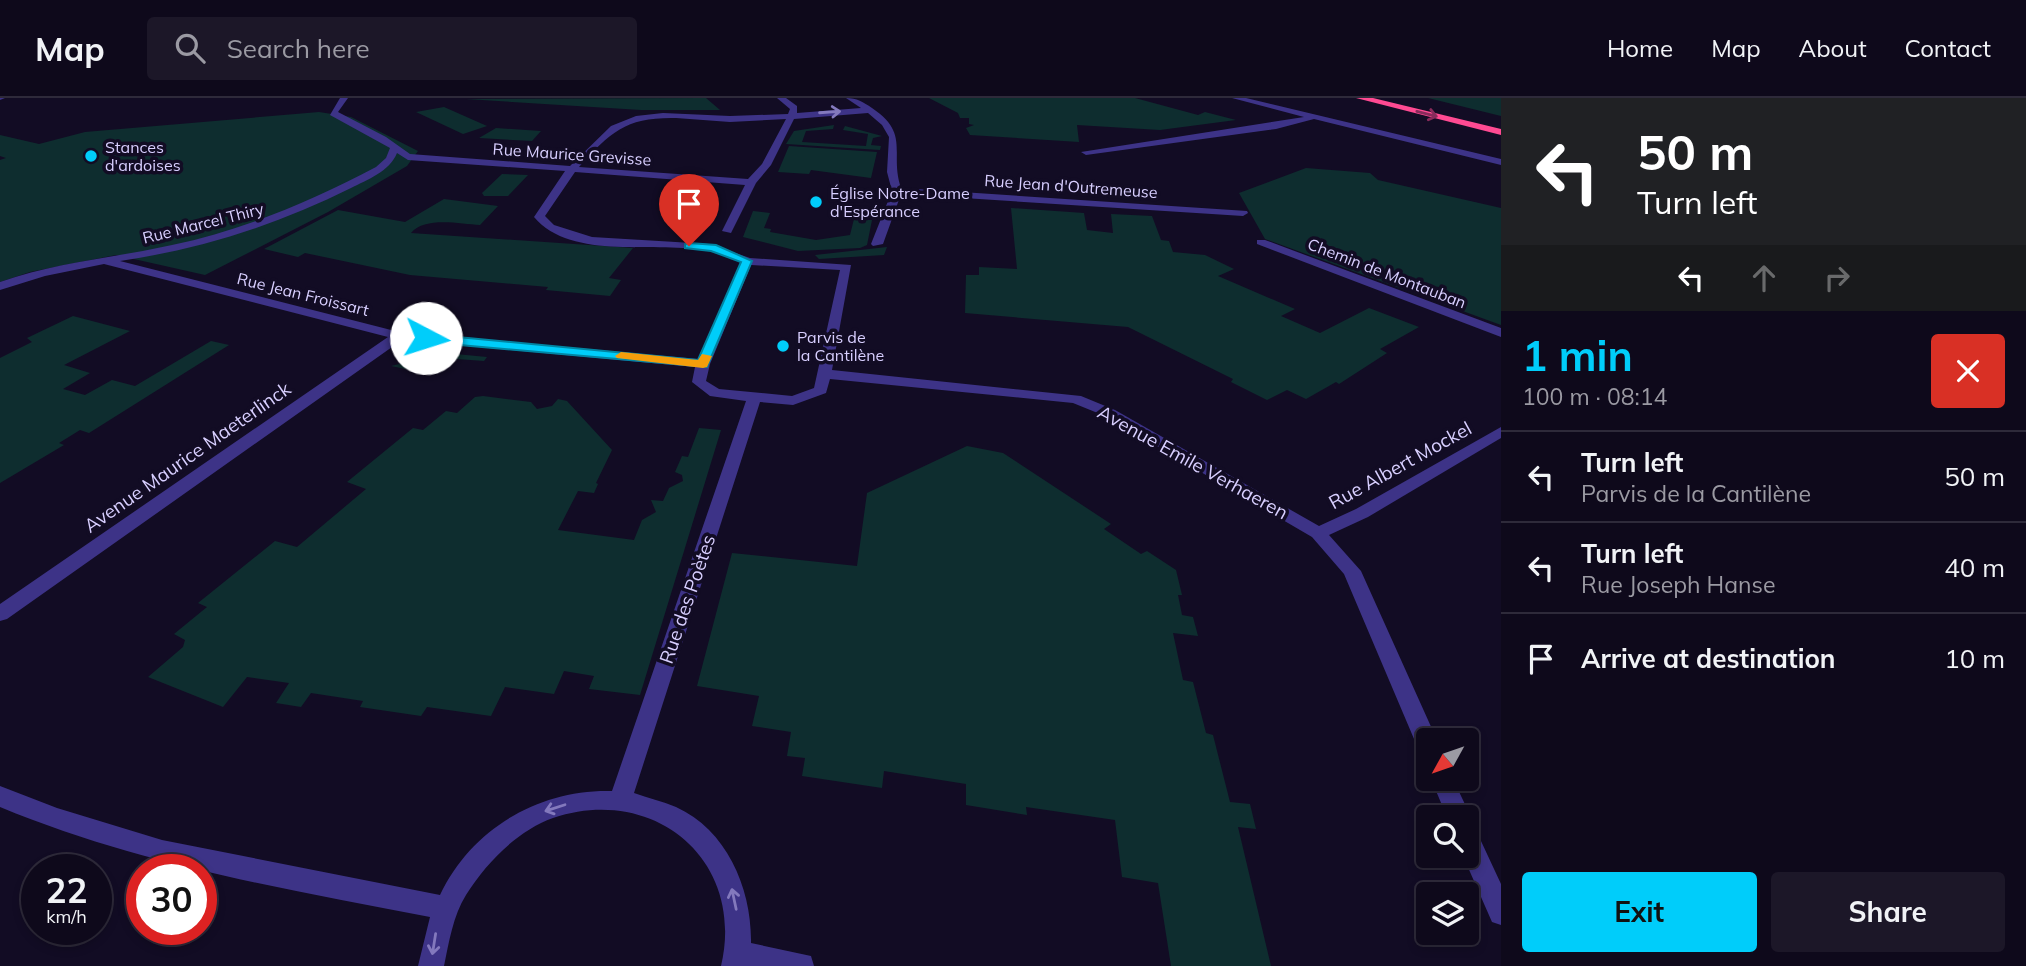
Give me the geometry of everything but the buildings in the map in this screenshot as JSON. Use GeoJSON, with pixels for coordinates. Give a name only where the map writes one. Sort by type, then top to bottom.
{"type":"FeatureCollection","features":[{"type":"Feature","properties":{"kind":"highway"},"geometry":{"type":"LineString","coordinates":[[1360,98],[1501,132]]}},
{"type":"Feature","properties":{"kind":"highway"},"geometry":{"type":"LineString","coordinates":[[1405,98],[1501,121]]}},
{"type":"Feature","properties":{"kind":"street","name":"Rue Maurice Grevisse"},"geometry":{"type":"LineString","coordinates":[[344,98],[332,113],[383,139],[408,157],[751,181]]}},
{"type":"Feature","properties":{"kind":"street"},"geometry":{"type":"LineString","coordinates":[[727,231],[751,181],[766,165],[792,115],[794,108],[781,98]]}},
{"type":"Feature","properties":{"kind":"street"},"geometry":{"type":"LineString","coordinates":[[850,98],[886,123],[894,142],[890,169],[897,191],[877,244]]}},
{"type":"Feature","properties":{"kind":"street"},"geometry":{"type":"LineString","coordinates":[[1236,98],[1501,162]]}},
{"type":"Feature","properties":{"kind":"street"},"geometry":{"type":"LineString","coordinates":[[747,261],[703,364],[699,382],[715,393],[754,399],[793,401],[821,390],[847,267],[747,261],[712,248],[584,238],[549,229],[539,217],[542,209],[612,127],[636,118],[667,116],[733,119],[869,110]]}},
{"type":"Feature","properties":{"kind":"street"},"geometry":{"type":"LineString","coordinates":[[1314,117],[1327,134]]}},
{"type":"Feature","properties":{"kind":"street"},"geometry":{"type":"LineString","coordinates":[[1086,152],[1276,126],[1314,117]]}},
{"type":"Feature","properties":{"kind":"street","name":"Rue Marcel Thiry"},"geometry":{"type":"LineString","coordinates":[[0,286],[35,274],[108,262],[214,239],[273,221],[379,169],[390,159],[394,149]]}},
{"type":"Feature","properties":{"kind":"street","name":"Rue Jean d'Outremeuse"},"geometry":{"type":"LineString","coordinates":[[897,191],[1243,214]]}},
{"type":"Feature","properties":{"kind":"street","name":"Chemin de Montauban"},"geometry":{"type":"LineString","coordinates":[[1261,242],[1501,333]]}},
{"type":"Feature","properties":{"kind":"street","name":"Rue Jean Froissart"},"geometry":{"type":"LineString","coordinates":[[108,262],[399,335],[703,364]]}},
{"type":"Feature","properties":{"kind":"street","name":"Avenue Maurice Maeterlinck"},"geometry":{"type":"LineString","coordinates":[[0,614],[399,335]]}},
{"type":"Feature","properties":{"kind":"street","name":"Avenue Emile Verhaeren"},"geometry":{"type":"LineString","coordinates":[[826,374],[1076,399],[1110,413],[1318,533],[1352,571],[1420,728]]}},
{"type":"Feature","properties":{"kind":"street","name":"Rue des Poètes"},"geometry":{"type":"LineString","coordinates":[[620,800],[754,399]]}},
{"type":"Feature","properties":{"kind":"street","name":"Rue Albert Mockel"},"geometry":{"type":"LineString","coordinates":[[1318,533],[1362,513],[1501,432]]}},
{"type":"Feature","properties":{"kind":"street"},"geometry":{"type":"LineString","coordinates":[[0,796],[52,820],[159,851],[444,908]]}},
{"type":"Feature","properties":{"kind":"street"},"geometry":{"type":"LineString","coordinates":[[431,966],[433,938],[444,908],[460,878],[482,852],[508,830],[537,814],[564,804],[593,800],[620,800],[651,807],[679,820],[702,838],[730,882],[737,917],[736,960],[801,966]]}},
{"type":"Feature","properties":{"kind":"street"},"geometry":{"type":"LineString","coordinates":[[1479,863],[1501,913]]}},
{"type":"Feature","properties":{"kind":"green space"},"geometry":{"type":"Polygon","coordinates":[[[706,98],[720,110],[641,110],[466,99],[706,98]]]}},
{"type":"Feature","properties":{"kind":"green space"},"geometry":{"type":"Polygon","coordinates":[[[929,98],[1135,98],[1198,115],[1205,112],[1236,120],[1160,130],[1077,125],[1079,142],[970,135],[966,128],[974,125],[969,124],[969,118],[960,118],[958,113],[929,98]]]}},
{"type":"Feature","properties":{"kind":"green space"},"geometry":{"type":"Polygon","coordinates":[[[1428,98],[1501,98],[1501,116],[1428,98]]]}},
{"type":"Feature","properties":{"kind":"green space"},"geometry":{"type":"Polygon","coordinates":[[[444,107],[487,126],[463,134],[416,112],[444,107]]]}},
{"type":"Feature","properties":{"kind":"green space"},"geometry":{"type":"Polygon","coordinates":[[[319,112],[351,117],[418,151],[407,166],[328,212],[205,275],[116,255],[30,272],[0,282],[0,160],[6,158],[0,156],[0,135],[39,144],[85,132],[319,112]]]}},
{"type":"Feature","properties":{"kind":"green space"},"geometry":{"type":"Polygon","coordinates":[[[834,125],[833,129],[806,131],[802,142],[866,146],[868,134],[843,130],[845,126],[882,136],[873,138],[871,145],[881,146],[880,150],[786,144],[794,131],[834,125]]]}},
{"type":"Feature","properties":{"kind":"green space"},"geometry":{"type":"Polygon","coordinates":[[[496,128],[541,131],[532,141],[479,138],[496,128]]]}},
{"type":"Feature","properties":{"kind":"green space"},"geometry":{"type":"Polygon","coordinates":[[[789,146],[877,152],[871,178],[811,170],[809,174],[778,172],[789,146]]]}},
{"type":"Feature","properties":{"kind":"green space"},"geometry":{"type":"Polygon","coordinates":[[[1306,168],[1370,173],[1378,180],[1501,208],[1501,325],[1265,239],[1239,193],[1306,168]]]}},
{"type":"Feature","properties":{"kind":"green space"},"geometry":{"type":"Polygon","coordinates":[[[502,174],[528,175],[508,196],[484,196],[482,193],[502,174]]]}},
{"type":"Feature","properties":{"kind":"green space"},"geometry":{"type":"Polygon","coordinates":[[[444,199],[498,206],[480,225],[425,224],[411,233],[633,248],[609,278],[621,280],[610,296],[546,290],[548,287],[410,275],[305,253],[298,257],[264,249],[338,210],[405,222],[444,199]]]}},
{"type":"Feature","properties":{"kind":"green space"},"geometry":{"type":"Polygon","coordinates":[[[1011,208],[1084,213],[1087,230],[1113,233],[1111,214],[1152,216],[1161,240],[1169,241],[1173,252],[1205,255],[1234,269],[1218,276],[1295,309],[1281,316],[1320,333],[1369,308],[1419,327],[1380,349],[1387,353],[1339,384],[1336,382],[1306,399],[1287,390],[1267,400],[1231,382],[1233,379],[1128,327],[965,313],[966,275],[979,275],[979,267],[1017,269],[1011,208]]]}},
{"type":"Feature","properties":{"kind":"green space"},"geometry":{"type":"Polygon","coordinates":[[[753,211],[770,213],[764,228],[771,229],[770,232],[816,240],[850,235],[854,219],[872,220],[867,245],[860,248],[798,251],[743,237],[753,211]]]}},
{"type":"Feature","properties":{"kind":"green space"},"geometry":{"type":"Polygon","coordinates":[[[887,247],[884,255],[819,259],[815,255],[887,247]]]}},
{"type":"Feature","properties":{"kind":"green space"},"geometry":{"type":"Polygon","coordinates":[[[73,316],[130,331],[64,365],[90,373],[63,389],[85,395],[112,380],[135,386],[211,341],[229,345],[89,433],[80,430],[59,443],[64,445],[0,483],[0,358],[32,342],[27,338],[73,316]]]}},
{"type":"Feature","properties":{"kind":"green space"},"geometry":{"type":"Polygon","coordinates":[[[445,353],[487,357],[484,361],[457,359],[429,364],[415,371],[391,366],[445,353]]]}},
{"type":"Feature","properties":{"kind":"green space"},"geometry":{"type":"Polygon","coordinates":[[[475,397],[531,402],[537,409],[552,406],[558,399],[567,401],[612,450],[594,493],[578,491],[558,530],[634,540],[642,520],[656,512],[651,500],[663,501],[669,488],[683,481],[682,475],[675,472],[682,456],[688,457],[699,428],[721,430],[640,695],[589,689],[594,676],[564,671],[554,694],[505,687],[491,716],[427,707],[421,716],[360,707],[363,701],[311,693],[301,707],[276,703],[289,683],[247,677],[223,707],[148,677],[183,647],[185,640],[174,634],[207,607],[198,603],[275,541],[297,547],[366,489],[347,482],[413,428],[423,430],[446,411],[457,413],[475,397]]]}},
{"type":"Feature","properties":{"kind":"green space"},"geometry":{"type":"Polygon","coordinates":[[[967,446],[1003,453],[1111,524],[1104,529],[1141,554],[1147,551],[1176,570],[1182,595],[1178,595],[1182,615],[1193,617],[1198,636],[1173,633],[1183,680],[1193,682],[1206,733],[1213,735],[1230,802],[1250,804],[1256,829],[1238,827],[1271,966],[1171,966],[1158,883],[1122,877],[1115,820],[1026,807],[1027,815],[966,805],[966,784],[884,771],[882,788],[802,776],[805,758],[787,756],[791,732],[752,726],[759,696],[697,686],[732,553],[857,566],[867,493],[967,446]]]}},
{"type":"Feature","properties":{"kind":"slow traffic"},"geometry":{"type":"LineString","coordinates":[[621,356],[703,364],[706,356]]}},
{"type":"Feature","properties":{"kind":"place","name":"Stances d'ardoises"},"geometry":{"type":"Point","coordinates":[91,156]}},
{"type":"Feature","properties":{"kind":"place","name":"Église Notre-Dame d'Espérance"},"geometry":{"type":"Point","coordinates":[816,202]}},
{"type":"Feature","properties":{"kind":"place","name":"Parvis de la Cantilène"},"geometry":{"type":"Point","coordinates":[783,346]}},
{"type":"Feature","properties":{"kind":"route"},"geometry":{"type":"LineString","coordinates":[[426,338],[703,364],[747,261],[712,248],[689,246]]}}]}
